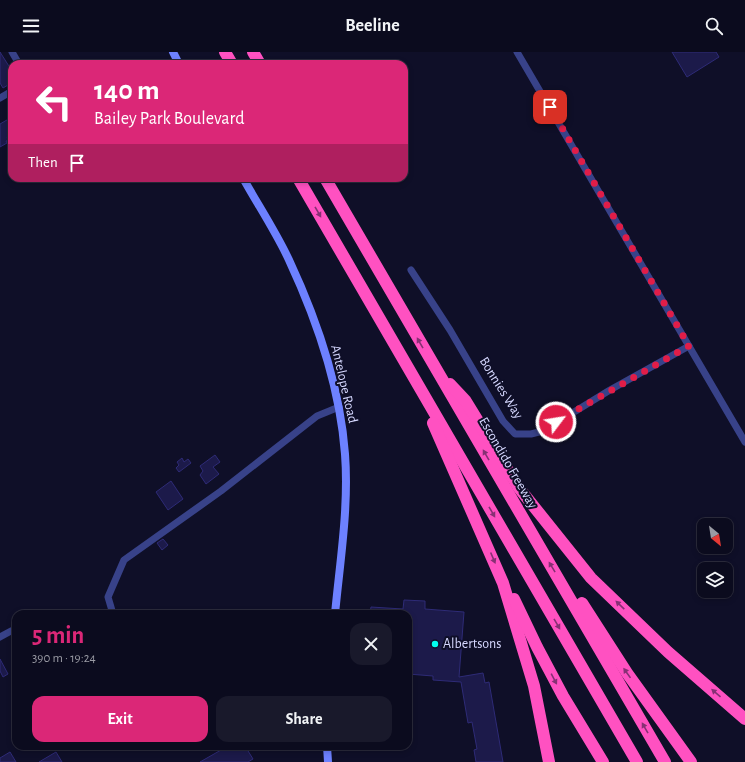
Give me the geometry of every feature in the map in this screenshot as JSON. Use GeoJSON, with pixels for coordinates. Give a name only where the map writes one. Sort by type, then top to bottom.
{"type":"FeatureCollection","features":[{"type":"Feature","properties":{"kind":"highway"},"geometry":{"type":"LineString","coordinates":[[300,182],[637,762]]}},
{"type":"Feature","properties":{"kind":"highway","name":"Escondido Freeway"},"geometry":{"type":"LineString","coordinates":[[327,182],[665,762]]}},
{"type":"Feature","properties":{"kind":"highway"},"geometry":{"type":"LineString","coordinates":[[429,358],[465,400],[519,488],[591,578],[668,652],[745,718]]}},
{"type":"Feature","properties":{"kind":"highway"},"geometry":{"type":"LineString","coordinates":[[408,369],[504,583],[514,599],[563,696],[603,762]]}},
{"type":"Feature","properties":{"kind":"highway"},"geometry":{"type":"LineString","coordinates":[[504,583],[534,686],[548,762]]}},
{"type":"Feature","properties":{"kind":"highway"},"geometry":{"type":"LineString","coordinates":[[562,584],[580,598],[627,673],[691,762]]}},
{"type":"Feature","properties":{"kind":"main road","name":"Antelope Road"},"geometry":{"type":"LineString","coordinates":[[245,182],[288,259],[305,298],[325,352],[339,407],[345,454],[346,481],[345,514],[336,610]]}},
{"type":"Feature","properties":{"kind":"main road"},"geometry":{"type":"LineString","coordinates":[[327,750],[328,762]]}},
{"type":"Feature","properties":{"kind":"street"},"geometry":{"type":"LineString","coordinates":[[517,52],[745,442]]}},
{"type":"Feature","properties":{"kind":"street","name":"Bonnies Way"},"geometry":{"type":"LineString","coordinates":[[411,270],[450,330],[503,421],[515,434],[531,434],[543,431],[610,390],[689,346]]}},
{"type":"Feature","properties":{"kind":"street"},"geometry":{"type":"LineString","coordinates":[[112,610],[108,597],[124,560],[221,491],[317,416],[339,407]]}},
{"type":"Feature","properties":{"kind":"street"},"geometry":{"type":"LineString","coordinates":[[0,637],[11,631]]}},
{"type":"Feature","properties":{"kind":"building"},"geometry":{"type":"Polygon","coordinates":[[[0,52],[8,65],[8,85],[3,88],[0,83],[0,52]]]}},
{"type":"Feature","properties":{"kind":"building"},"geometry":{"type":"Polygon","coordinates":[[[672,52],[716,52],[719,57],[687,77],[672,52]]]}},
{"type":"Feature","properties":{"kind":"building"},"geometry":{"type":"Polygon","coordinates":[[[8,119],[8,140],[6,141],[7,143],[0,147],[0,124],[8,119]]]}},
{"type":"Feature","properties":{"kind":"building"},"geometry":{"type":"Polygon","coordinates":[[[215,455],[220,462],[213,467],[219,474],[206,484],[200,475],[203,471],[200,466],[215,455]]]}},
{"type":"Feature","properties":{"kind":"building"},"geometry":{"type":"Polygon","coordinates":[[[182,458],[184,462],[188,459],[191,463],[179,472],[176,468],[179,465],[177,462],[182,458]]]}},
{"type":"Feature","properties":{"kind":"building"},"geometry":{"type":"Polygon","coordinates":[[[171,481],[183,499],[168,510],[156,492],[171,481]]]}},
{"type":"Feature","properties":{"kind":"building"},"geometry":{"type":"Polygon","coordinates":[[[163,539],[168,545],[162,550],[157,543],[163,539]]]}},
{"type":"Feature","properties":{"kind":"building","name":"Albertsons"},"geometry":{"type":"Polygon","coordinates":[[[404,600],[425,601],[425,609],[464,612],[459,677],[483,673],[485,683],[489,682],[503,762],[476,762],[474,750],[477,749],[472,722],[468,723],[461,682],[433,680],[433,676],[412,674],[412,610],[371,610],[371,607],[403,609],[404,600]]]}},
{"type":"Feature","properties":{"kind":"building"},"geometry":{"type":"Polygon","coordinates":[[[0,659],[8,674],[3,677],[0,671],[0,659]]]}},
{"type":"Feature","properties":{"kind":"building"},"geometry":{"type":"Polygon","coordinates":[[[221,750],[247,750],[253,759],[248,762],[200,762],[221,750]]]}},
{"type":"Feature","properties":{"kind":"building"},"geometry":{"type":"Polygon","coordinates":[[[10,752],[16,762],[0,762],[0,758],[10,752]]]}},
{"type":"Feature","properties":{"kind":"building"},"geometry":{"type":"Polygon","coordinates":[[[56,752],[62,762],[39,762],[56,752]]]}},
{"type":"Feature","properties":{"kind":"place","name":"Albertsons"},"geometry":{"type":"Point","coordinates":[435,644]}},
{"type":"Feature","properties":{"kind":"route"},"geometry":{"type":"LineString","coordinates":[[550,107],[689,346],[556,422]]}}]}
